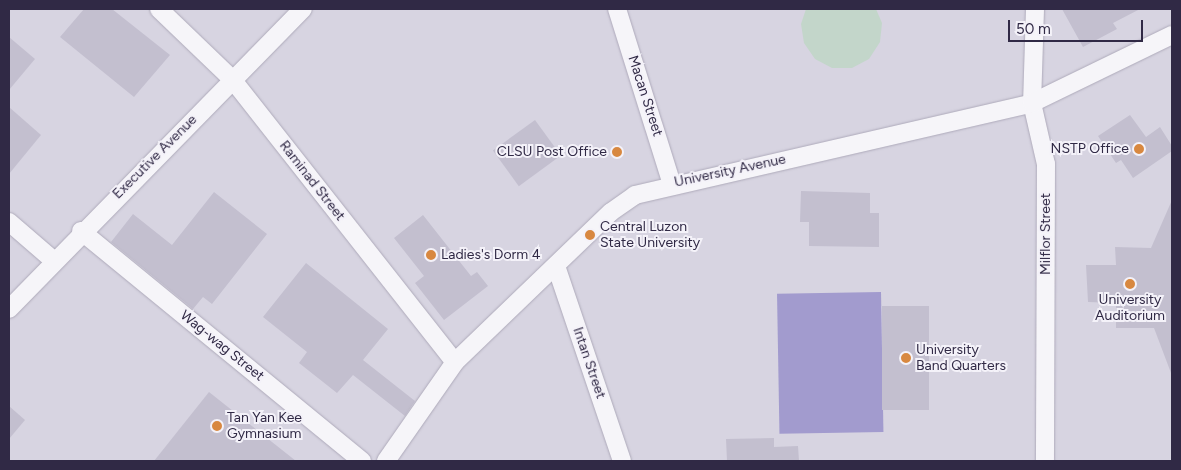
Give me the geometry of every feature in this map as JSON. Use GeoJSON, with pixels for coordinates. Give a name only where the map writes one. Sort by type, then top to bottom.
{"type":"FeatureCollection","features":[{"type":"Feature","properties":{"kind":"street","name":"Raminad Street"},"geometry":{"type":"LineString","coordinates":[[159,9],[232,79],[456,362]]}},
{"type":"Feature","properties":{"kind":"street","name":"Executive Avenue"},"geometry":{"type":"LineString","coordinates":[[9,308],[81,231],[303,9]]}},
{"type":"Feature","properties":{"kind":"street","name":"Macan Street"},"geometry":{"type":"LineString","coordinates":[[617,9],[672,184]]}},
{"type":"Feature","properties":{"kind":"street","name":"Milflor Street"},"geometry":{"type":"LineString","coordinates":[[1035,9],[1032,103],[1046,164],[1045,461]]}},
{"type":"Feature","properties":{"kind":"street","name":"University Avenue"},"geometry":{"type":"LineString","coordinates":[[386,461],[456,362],[624,202],[646,191],[672,184],[1032,103],[1172,35]]}},
{"type":"Feature","properties":{"kind":"street"},"geometry":{"type":"LineString","coordinates":[[9,222],[53,260]]}},
{"type":"Feature","properties":{"kind":"street","name":"Wag-wag Street"},"geometry":{"type":"LineString","coordinates":[[81,231],[362,461]]}},
{"type":"Feature","properties":{"kind":"street","name":"Intan Street"},"geometry":{"type":"LineString","coordinates":[[556,266],[622,461]]}},
{"type":"Feature","properties":{"kind":"shaded area","name":"Central Luzon State University"},"geometry":{"type":"Polygon","coordinates":[[[9,9],[1172,9],[1172,461],[9,461],[9,9]]]}},
{"type":"Feature","properties":{"kind":"shaded area"},"geometry":{"type":"Polygon","coordinates":[[[881,292],[883,432],[779,434],[777,294],[881,292]]]}},
{"type":"Feature","properties":{"kind":"green space"},"geometry":{"type":"Polygon","coordinates":[[[806,9],[876,9],[882,23],[880,42],[869,59],[852,68],[832,68],[815,59],[804,43],[801,24],[806,9]]]}},
{"type":"Feature","properties":{"kind":"building"},"geometry":{"type":"Polygon","coordinates":[[[84,9],[112,9],[170,55],[134,97],[60,37],[84,9]]]}},
{"type":"Feature","properties":{"kind":"building"},"geometry":{"type":"Polygon","coordinates":[[[1062,9],[1140,9],[1113,23],[1117,29],[1083,47],[1062,9]]]}},
{"type":"Feature","properties":{"kind":"building"},"geometry":{"type":"Polygon","coordinates":[[[9,37],[35,59],[9,90],[9,37]]]}},
{"type":"Feature","properties":{"kind":"building"},"geometry":{"type":"Polygon","coordinates":[[[9,107],[41,135],[9,174],[9,107]]]}},
{"type":"Feature","properties":{"kind":"building","name":"NSTP Office"},"geometry":{"type":"Polygon","coordinates":[[[1130,115],[1146,137],[1160,127],[1172,146],[1172,151],[1133,178],[1121,160],[1116,163],[1098,136],[1130,115]]]}},
{"type":"Feature","properties":{"kind":"building"},"geometry":{"type":"Polygon","coordinates":[[[535,120],[561,156],[519,186],[493,151],[535,120]]]}},
{"type":"Feature","properties":{"kind":"building"},"geometry":{"type":"Polygon","coordinates":[[[801,191],[870,193],[870,213],[879,213],[879,247],[809,246],[809,222],[800,222],[801,191]]]}},
{"type":"Feature","properties":{"kind":"building"},"geometry":{"type":"Polygon","coordinates":[[[214,192],[267,234],[212,304],[203,297],[193,309],[111,242],[133,214],[172,245],[214,192]]]}},
{"type":"Feature","properties":{"kind":"building","name":"University Auditorium"},"geometry":{"type":"Polygon","coordinates":[[[1172,200],[1171,373],[1154,328],[1116,328],[1116,303],[1088,302],[1086,265],[1116,265],[1115,247],[1151,248],[1172,200]]]}},
{"type":"Feature","properties":{"kind":"building","name":"Ladies's Dorm 4"},"geometry":{"type":"Polygon","coordinates":[[[423,215],[471,276],[477,272],[488,286],[444,320],[415,283],[424,276],[394,238],[423,215]]]}},
{"type":"Feature","properties":{"kind":"building"},"geometry":{"type":"Polygon","coordinates":[[[306,263],[388,329],[363,360],[415,401],[405,416],[353,375],[337,393],[299,363],[307,352],[263,317],[306,263]]]}},
{"type":"Feature","properties":{"kind":"building","name":"University Band Quarters"},"geometry":{"type":"Polygon","coordinates":[[[882,306],[929,306],[929,410],[882,410],[882,306]]]}},
{"type":"Feature","properties":{"kind":"building","name":"Tan Yan Kee Gymnasium"},"geometry":{"type":"Polygon","coordinates":[[[209,392],[296,461],[154,461],[209,392]]]}},
{"type":"Feature","properties":{"kind":"building"},"geometry":{"type":"Polygon","coordinates":[[[9,406],[25,420],[9,439],[9,406]]]}},
{"type":"Feature","properties":{"kind":"building"},"geometry":{"type":"Polygon","coordinates":[[[774,438],[774,447],[798,446],[799,461],[727,461],[726,439],[774,438]]]}},
{"type":"Feature","properties":{"kind":"place","name":"NSTP Office"},"geometry":{"type":"Point","coordinates":[1139,149]}},
{"type":"Feature","properties":{"kind":"place","name":"CLSU Post Office"},"geometry":{"type":"Point","coordinates":[617,152]}},
{"type":"Feature","properties":{"kind":"place","name":"Central Luzon State University"},"geometry":{"type":"Point","coordinates":[590,235]}},
{"type":"Feature","properties":{"kind":"place","name":"Ladies's Dorm 4"},"geometry":{"type":"Point","coordinates":[431,255]}},
{"type":"Feature","properties":{"kind":"place","name":"University Auditorium"},"geometry":{"type":"Point","coordinates":[1130,284]}},
{"type":"Feature","properties":{"kind":"place","name":"University Band Quarters"},"geometry":{"type":"Point","coordinates":[906,358]}},
{"type":"Feature","properties":{"kind":"place","name":"Tan Yan Kee Gymnasium"},"geometry":{"type":"Point","coordinates":[217,426]}}]}
